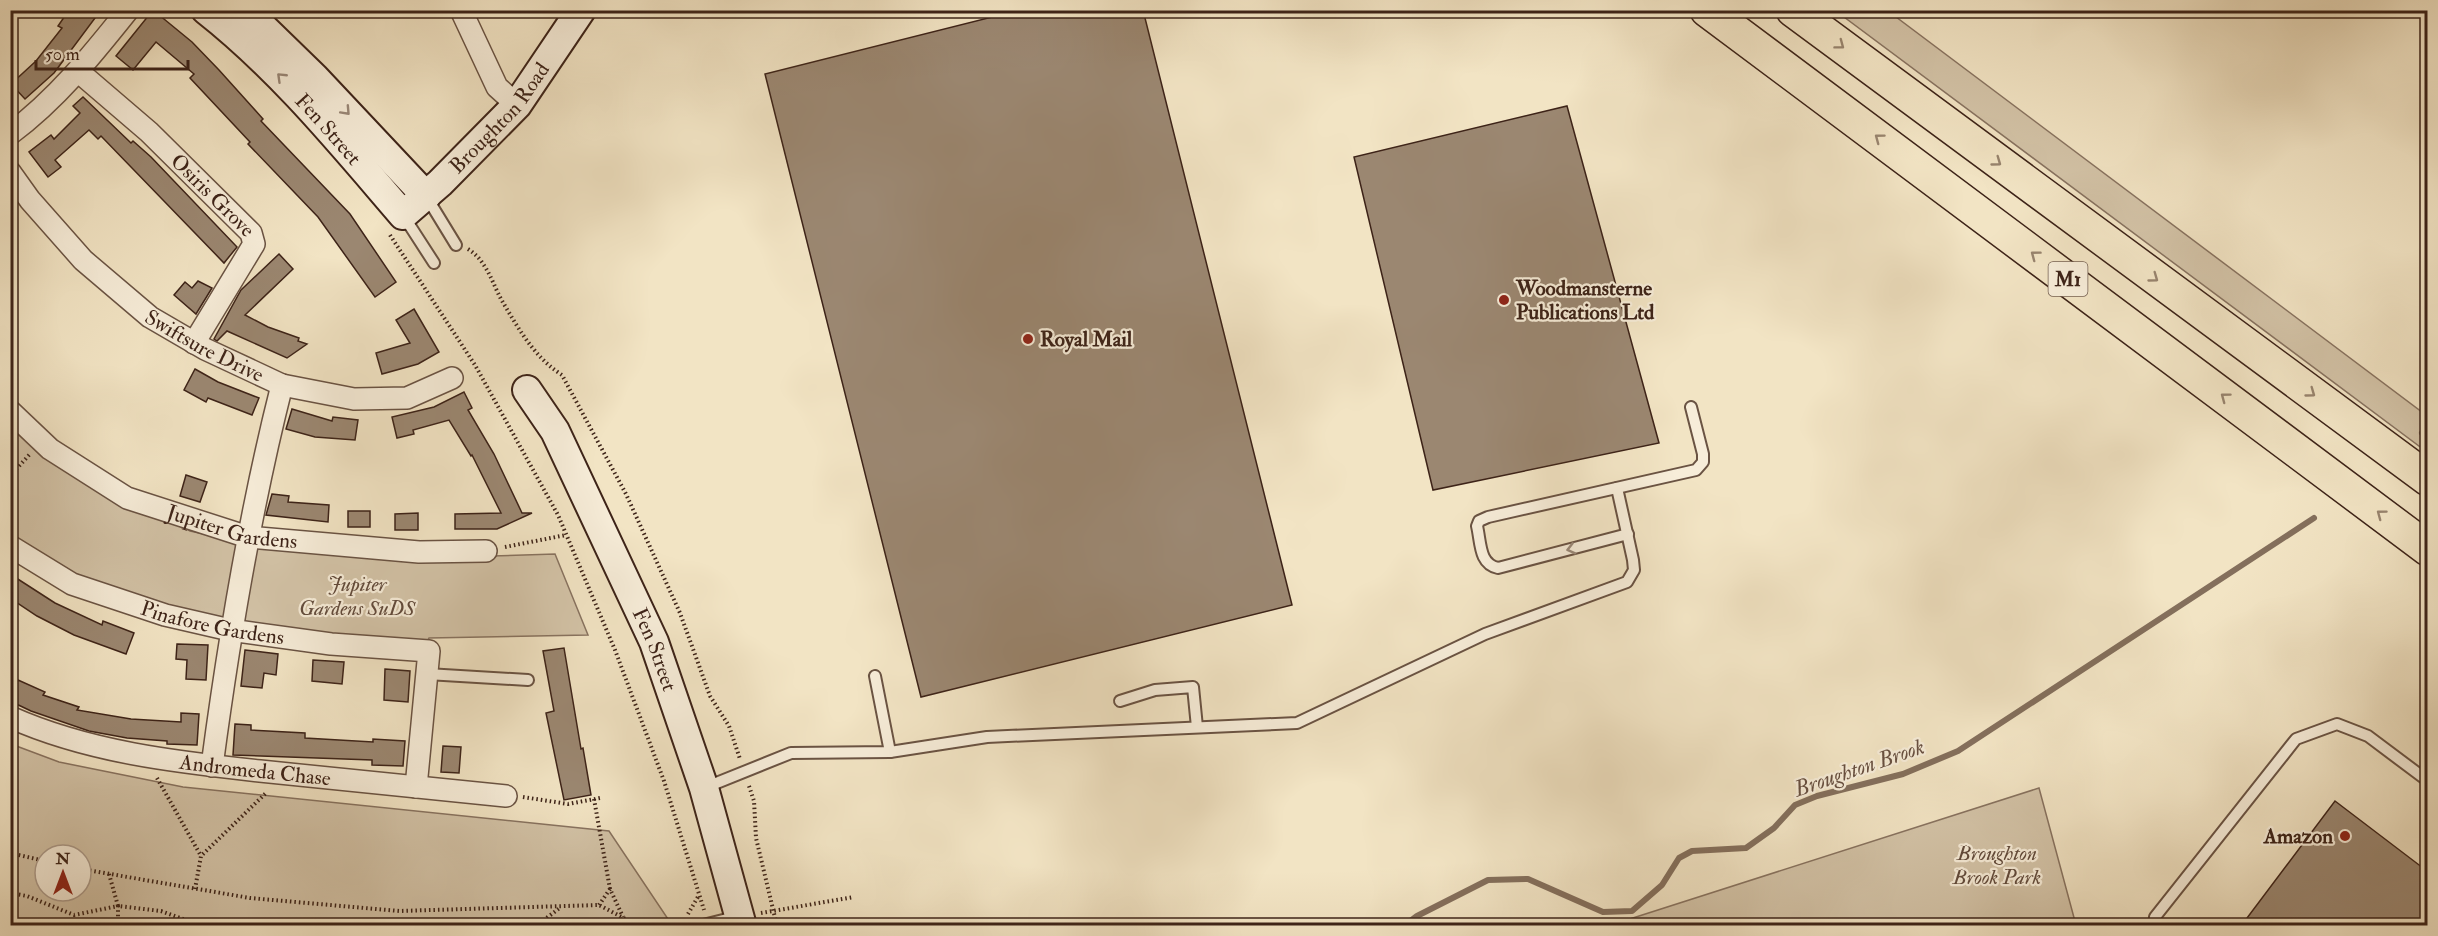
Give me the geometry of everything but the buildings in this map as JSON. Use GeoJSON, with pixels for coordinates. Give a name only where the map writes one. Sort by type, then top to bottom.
{"type":"FeatureCollection","features":[{"type":"Feature","properties":{"kind":"highway","name":"M1"},"geometry":{"type":"LineString","coordinates":[[1707,10],[2427,549]]}},
{"type":"Feature","properties":{"kind":"highway","name":"M1"},"geometry":{"type":"LineString","coordinates":[[1793,10],[2427,479]]}},
{"type":"Feature","properties":{"kind":"street"},"geometry":{"type":"LineString","coordinates":[[10,134],[32,118],[79,72],[128,10]]}},
{"type":"Feature","properties":{"kind":"street","name":"Fen Street"},"geometry":{"type":"LineString","coordinates":[[206,10],[232,31],[300,95],[394,222]]}},
{"type":"Feature","properties":{"kind":"street"},"geometry":{"type":"LineString","coordinates":[[461,10],[497,87],[517,105]]}},
{"type":"Feature","properties":{"kind":"street","name":"Broughton Road"},"geometry":{"type":"LineString","coordinates":[[394,222],[426,196],[517,105],[581,10]]}},
{"type":"Feature","properties":{"kind":"street","name":"Fen Street"},"geometry":{"type":"LineString","coordinates":[[246,11],[315,78],[426,196]]}},
{"type":"Feature","properties":{"kind":"street","name":"Osiris Grove"},"geometry":{"type":"LineString","coordinates":[[79,72],[149,132],[251,233],[254,244],[194,343]]}},
{"type":"Feature","properties":{"kind":"street","name":"Swiftsure Drive"},"geometry":{"type":"LineString","coordinates":[[10,172],[30,200],[100,277],[150,317],[194,343],[282,385],[354,399],[407,398],[452,378]]}},
{"type":"Feature","properties":{"kind":"street"},"geometry":{"type":"LineString","coordinates":[[212,766],[230,630],[282,385]]}},
{"type":"Feature","properties":{"kind":"street","name":"Fen Street"},"geometry":{"type":"LineString","coordinates":[[527,390],[555,432],[654,642],[704,788],[740,921]]}},
{"type":"Feature","properties":{"kind":"street","name":"Jupiter Gardens"},"geometry":{"type":"LineString","coordinates":[[10,411],[50,449],[127,498],[248,537],[419,552],[486,551]]}},
{"type":"Feature","properties":{"kind":"street","name":"Pinafore Gardens"},"geometry":{"type":"LineString","coordinates":[[10,546],[72,584],[165,615],[230,630],[331,644],[429,651],[426,675]]}},
{"type":"Feature","properties":{"kind":"street"},"geometry":{"type":"LineString","coordinates":[[416,787],[426,675]]}},
{"type":"Feature","properties":{"kind":"street","name":"Andromeda Chase"},"geometry":{"type":"LineString","coordinates":[[10,717],[42,731],[144,755],[212,766],[506,796]]}},
{"type":"Feature","properties":{"kind":"lane","name":"Fen Street"},"geometry":{"type":"LineString","coordinates":[[426,196],[455,244]]}},
{"type":"Feature","properties":{"kind":"lane","name":"Fen Street"},"geometry":{"type":"LineString","coordinates":[[394,222],[434,263]]}},
{"type":"Feature","properties":{"kind":"lane"},"geometry":{"type":"LineString","coordinates":[[1628,534],[1498,568],[1489,566],[1485,561],[1477,526],[1479,521],[1488,517],[1696,470],[1701,465],[1702,454],[1691,407]]}},
{"type":"Feature","properties":{"kind":"lane"},"geometry":{"type":"LineString","coordinates":[[704,788],[791,753],[890,752],[987,737],[1297,723],[1485,634],[1622,585],[1632,577],[1634,570],[1617,488]]}},
{"type":"Feature","properties":{"kind":"lane"},"geometry":{"type":"LineString","coordinates":[[426,675],[528,680]]}},
{"type":"Feature","properties":{"kind":"lane"},"geometry":{"type":"LineString","coordinates":[[875,676],[890,752]]}},
{"type":"Feature","properties":{"kind":"lane"},"geometry":{"type":"LineString","coordinates":[[1120,701],[1155,690],[1193,687],[1197,727]]}},
{"type":"Feature","properties":{"kind":"lane"},"geometry":{"type":"LineString","coordinates":[[2154,926],[2155,917],[2296,739],[2337,724],[2368,736],[2427,780]]}},
{"type":"Feature","properties":{"kind":"lane"},"geometry":{"type":"LineString","coordinates":[[703,925],[740,921]]}},
{"type":"Feature","properties":{"kind":"path"},"geometry":{"type":"LineString","coordinates":[[394,222],[558,515],[615,650],[664,781],[699,895],[703,925]]}},
{"type":"Feature","properties":{"kind":"path"},"geometry":{"type":"LineString","coordinates":[[455,244],[471,251],[482,262],[532,349],[547,366],[562,375],[626,494],[680,613],[710,696],[729,726],[735,747]]}},
{"type":"Feature","properties":{"kind":"path"},"geometry":{"type":"LineString","coordinates":[[10,476],[32,452]]}},
{"type":"Feature","properties":{"kind":"path"},"geometry":{"type":"LineString","coordinates":[[486,551],[566,535]]}},
{"type":"Feature","properties":{"kind":"path"},"geometry":{"type":"LineString","coordinates":[[144,755],[201,856]]}},
{"type":"Feature","properties":{"kind":"path"},"geometry":{"type":"LineString","coordinates":[[195,889],[201,856],[284,774]]}},
{"type":"Feature","properties":{"kind":"path"},"geometry":{"type":"LineString","coordinates":[[750,789],[754,801],[756,838],[777,926]]}},
{"type":"Feature","properties":{"kind":"path"},"geometry":{"type":"LineString","coordinates":[[506,796],[568,804],[597,799],[610,889],[623,918]]}},
{"type":"Feature","properties":{"kind":"path"},"geometry":{"type":"LineString","coordinates":[[10,853],[33,858]]}},
{"type":"Feature","properties":{"kind":"path"},"geometry":{"type":"LineString","coordinates":[[93,871],[250,898],[399,911],[599,905],[635,924],[649,926]]}},
{"type":"Feature","properties":{"kind":"path"},"geometry":{"type":"LineString","coordinates":[[109,874],[118,906],[118,926]]}},
{"type":"Feature","properties":{"kind":"path"},"geometry":{"type":"LineString","coordinates":[[599,905],[610,889]]}},
{"type":"Feature","properties":{"kind":"path"},"geometry":{"type":"LineString","coordinates":[[10,893],[27,896],[74,915],[118,906],[161,911],[202,926]]}},
{"type":"Feature","properties":{"kind":"path"},"geometry":{"type":"LineString","coordinates":[[687,915],[699,895]]}},
{"type":"Feature","properties":{"kind":"path"},"geometry":{"type":"LineString","coordinates":[[740,921],[773,911],[854,897]]}},
{"type":"Feature","properties":{"kind":"path"},"geometry":{"type":"LineString","coordinates":[[536,926],[562,906]]}},
{"type":"Feature","properties":{"kind":"green space"},"geometry":{"type":"Polygon","coordinates":[[[1836,11],[1888,11],[2422,412],[2427,408],[2427,452],[1836,11]]]}},
{"type":"Feature","properties":{"kind":"green space","name":"Jupiter Gardens SuDS"},"geometry":{"type":"Polygon","coordinates":[[[11,420],[190,531],[223,538],[492,556],[555,554],[588,635],[429,638],[426,644],[345,640],[212,620],[79,576],[11,535],[11,420]]]}},
{"type":"Feature","properties":{"kind":"green space"},"geometry":{"type":"Polygon","coordinates":[[[11,744],[59,762],[183,787],[609,831],[672,925],[11,925],[11,744]]]}},
{"type":"Feature","properties":{"kind":"green space","name":"Broughton Brook Park"},"geometry":{"type":"Polygon","coordinates":[[[2039,788],[2076,925],[1611,925],[2039,788]]]}},
{"type":"Feature","properties":{"kind":"waterway","name":"Broughton Brook"},"geometry":{"type":"LineString","coordinates":[[2422,433],[2428,429]]}},
{"type":"Feature","properties":{"kind":"waterway","name":"Broughton Brook"},"geometry":{"type":"LineString","coordinates":[[1404,926],[1417,916],[1488,880],[1528,879],[1603,912],[1632,911],[1662,885],[1679,858],[1692,851],[1746,848],[1774,828],[1795,805],[1817,796],[1903,774],[1958,751],[2314,518]]}},
{"type":"Feature","properties":{"kind":"place","name":"Woodmansterne Publications Ltd"},"geometry":{"type":"Point","coordinates":[1504,300]}},
{"type":"Feature","properties":{"kind":"place","name":"Royal Mail"},"geometry":{"type":"Point","coordinates":[1028,339]}},
{"type":"Feature","properties":{"kind":"place","name":"Amazon"},"geometry":{"type":"Point","coordinates":[2345,836]}}]}
